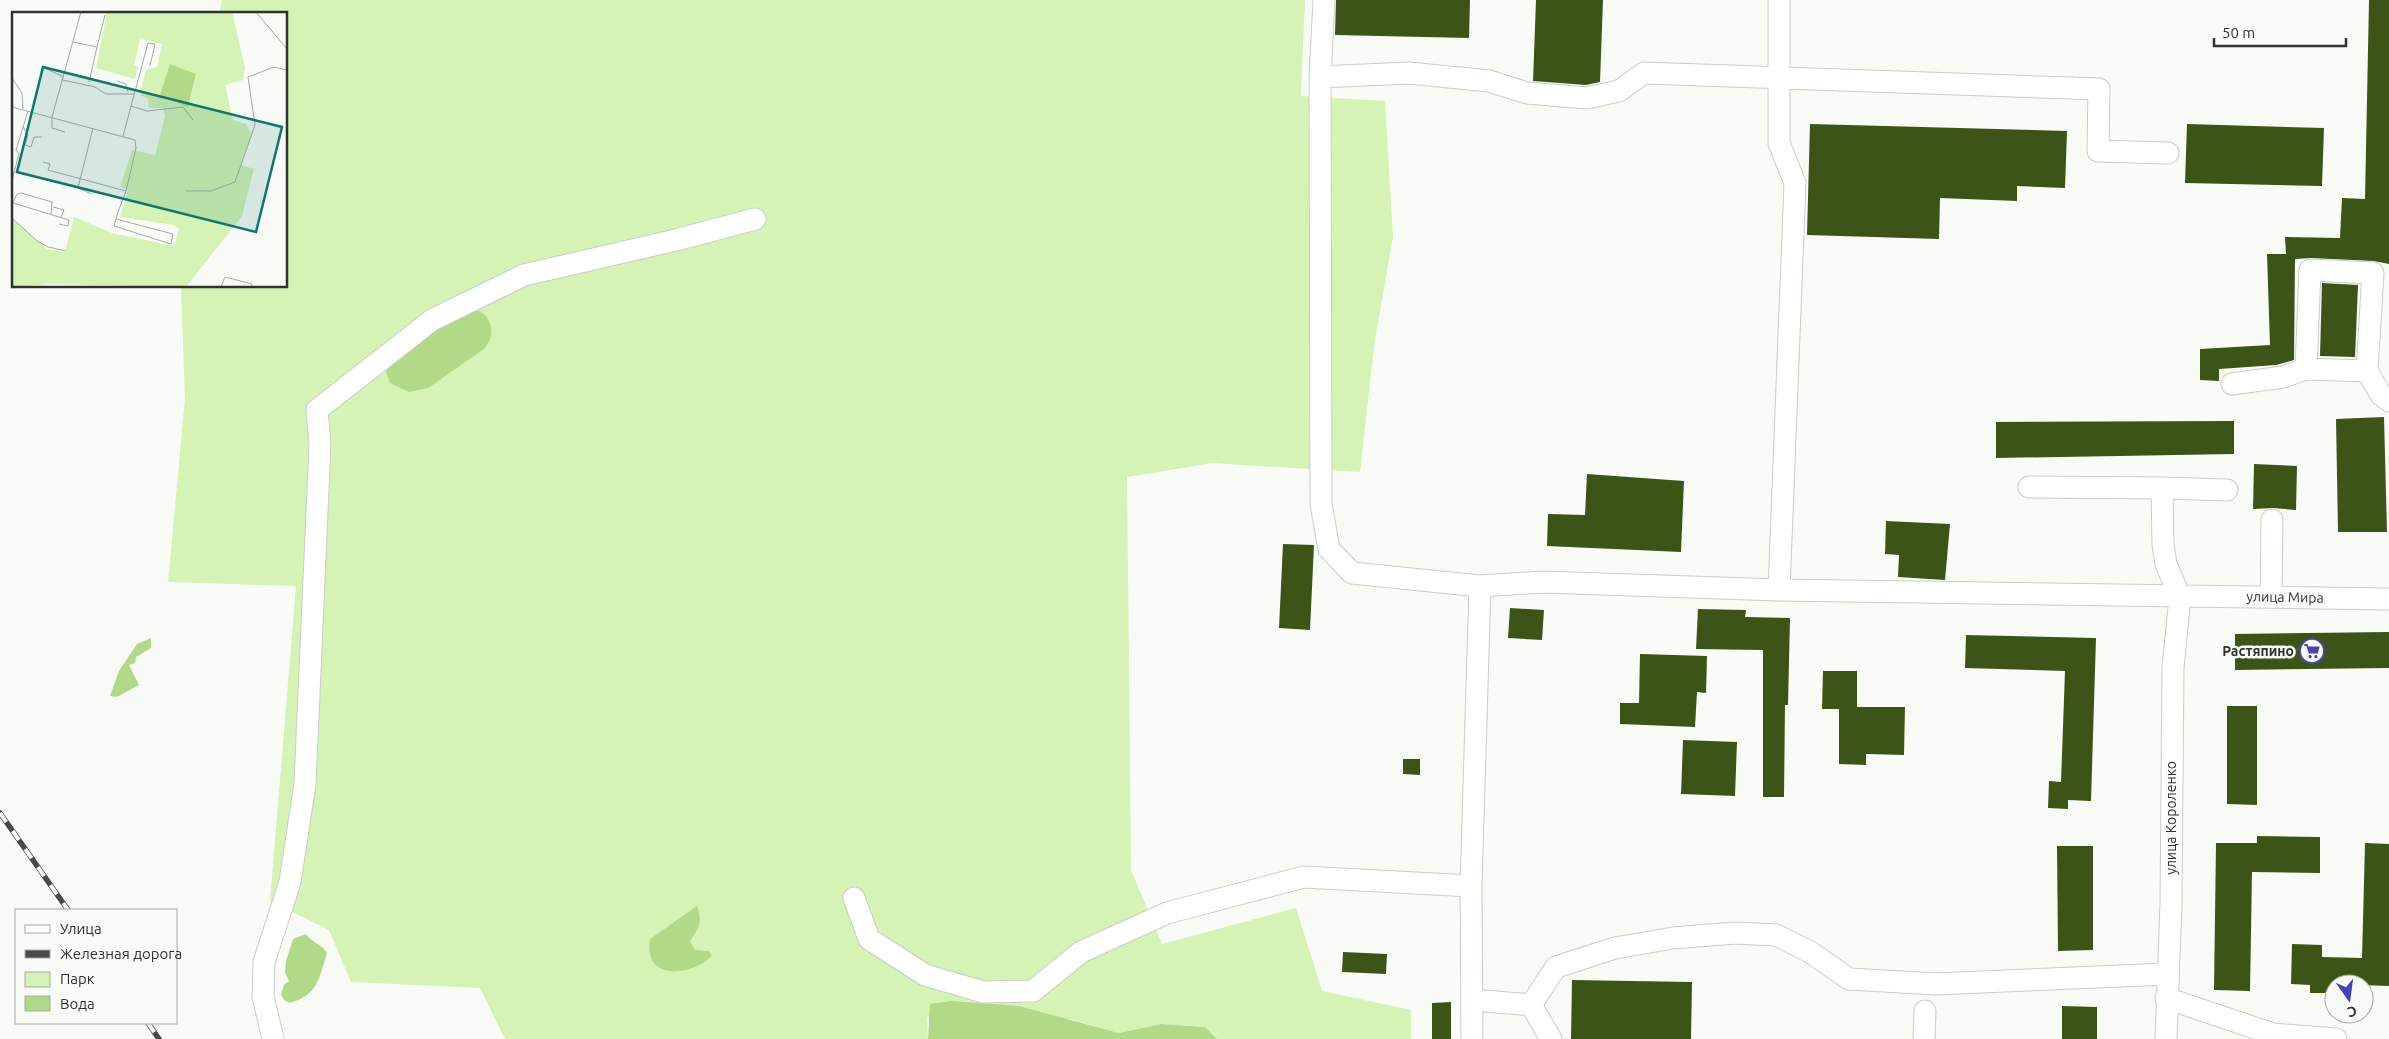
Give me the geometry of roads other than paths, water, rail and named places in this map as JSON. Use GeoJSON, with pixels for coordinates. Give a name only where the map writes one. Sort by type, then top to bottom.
{"type":"FeatureCollection","features":[{"type":"Feature","properties":{"kind":"street","name":"улица Мира"},"geometry":{"type":"LineString","coordinates":[[1324,0],[1320,77],[1320,504],[1329,549],[1352,573],[1480,586],[1543,582],[1779,590],[2389,599]]}},
{"type":"Feature","properties":{"kind":"street"},"geometry":{"type":"LineString","coordinates":[[1779,0],[1779,143],[1794,183],[1779,590]]}},
{"type":"Feature","properties":{"kind":"street"},"geometry":{"type":"LineString","coordinates":[[1320,77],[1409,73],[1489,81],[1527,93],[1587,98],[1619,91],[1644,73],[2099,89],[2098,152],[2168,153]]}},
{"type":"Feature","properties":{"kind":"street"},"geometry":{"type":"LineString","coordinates":[[273,1039],[263,996],[264,962],[290,882],[305,784],[320,444],[317,410],[432,320],[524,275],[676,240],[755,219]]}},
{"type":"Feature","properties":{"kind":"street"},"geometry":{"type":"LineString","coordinates":[[2306,369],[2310,270],[2372,272],[2367,371],[2382,395],[2389,400]]}},
{"type":"Feature","properties":{"kind":"street"},"geometry":{"type":"LineString","coordinates":[[2232,384],[2283,377],[2306,369],[2367,371]]}},
{"type":"Feature","properties":{"kind":"street"},"geometry":{"type":"LineString","coordinates":[[2029,487],[2227,490]]}},
{"type":"Feature","properties":{"kind":"street"},"geometry":{"type":"LineString","coordinates":[[2162,488],[2163,544],[2166,564],[2180,597]]}},
{"type":"Feature","properties":{"kind":"street"},"geometry":{"type":"LineString","coordinates":[[2271,596],[2272,520]]}},
{"type":"Feature","properties":{"kind":"street"},"geometry":{"type":"LineString","coordinates":[[1472,1039],[1471,886],[1480,586]]}},
{"type":"Feature","properties":{"kind":"street","name":"улица Короленко"},"geometry":{"type":"LineString","coordinates":[[2166,1039],[2166,998],[2171,904],[2173,668],[2180,597]]}},
{"type":"Feature","properties":{"kind":"street"},"geometry":{"type":"LineString","coordinates":[[854,898],[869,939],[925,975],[983,992],[1033,991],[1081,952],[1166,913],[1304,877],[1471,886]]}},
{"type":"Feature","properties":{"kind":"street"},"geometry":{"type":"LineString","coordinates":[[1531,1005],[1556,967],[1615,948],[1673,938],[1735,934],[1776,935],[1810,952],[1849,979],[1936,984],[2167,974]]}},
{"type":"Feature","properties":{"kind":"street"},"geometry":{"type":"LineString","coordinates":[[2166,998],[2273,1034],[2336,1039]]}},
{"type":"Feature","properties":{"kind":"street"},"geometry":{"type":"LineString","coordinates":[[1472,1000],[1531,1005]]}},
{"type":"Feature","properties":{"kind":"street"},"geometry":{"type":"LineString","coordinates":[[1531,1005],[1551,1039]]}},
{"type":"Feature","properties":{"kind":"street"},"geometry":{"type":"LineString","coordinates":[[1924,1039],[1925,1011]]}},
{"type":"Feature","properties":{"kind":"water"},"geometry":{"type":"Polygon","coordinates":[[[472,309],[484,315],[490,325],[490,337],[484,349],[428,388],[409,392],[390,383],[385,369],[449,316],[472,309]]]}},
{"type":"Feature","properties":{"kind":"water"},"geometry":{"type":"Polygon","coordinates":[[[151,638],[151,648],[136,657],[135,663],[129,665],[139,685],[117,697],[110,696],[119,671],[137,644],[151,638]]]}},
{"type":"Feature","properties":{"kind":"water"},"geometry":{"type":"Polygon","coordinates":[[[697,906],[700,921],[690,941],[695,950],[709,951],[712,956],[703,963],[681,971],[670,971],[661,968],[654,962],[650,953],[650,939],[697,906]]]}},
{"type":"Feature","properties":{"kind":"water"},"geometry":{"type":"Polygon","coordinates":[[[306,934],[327,953],[316,985],[306,996],[289,1003],[284,1000],[281,994],[284,985],[289,981],[285,973],[286,961],[293,939],[306,934]]]}},
{"type":"Feature","properties":{"kind":"water"},"geometry":{"type":"Polygon","coordinates":[[[951,1001],[1019,1006],[1119,1033],[1161,1024],[1205,1027],[1217,1039],[928,1039],[930,1004],[951,1001]]]}},
{"type":"Feature","properties":{"kind":"railway"},"geometry":{"type":"LineString","coordinates":[[0,813],[67,909]]}},
{"type":"Feature","properties":{"kind":"railway"},"geometry":{"type":"LineString","coordinates":[[149,1024],[159,1039]]}},
{"type":"Feature","properties":{"kind":"place","name":"Растяпино"},"geometry":{"type":"Point","coordinates":[2312,651]}}]}
